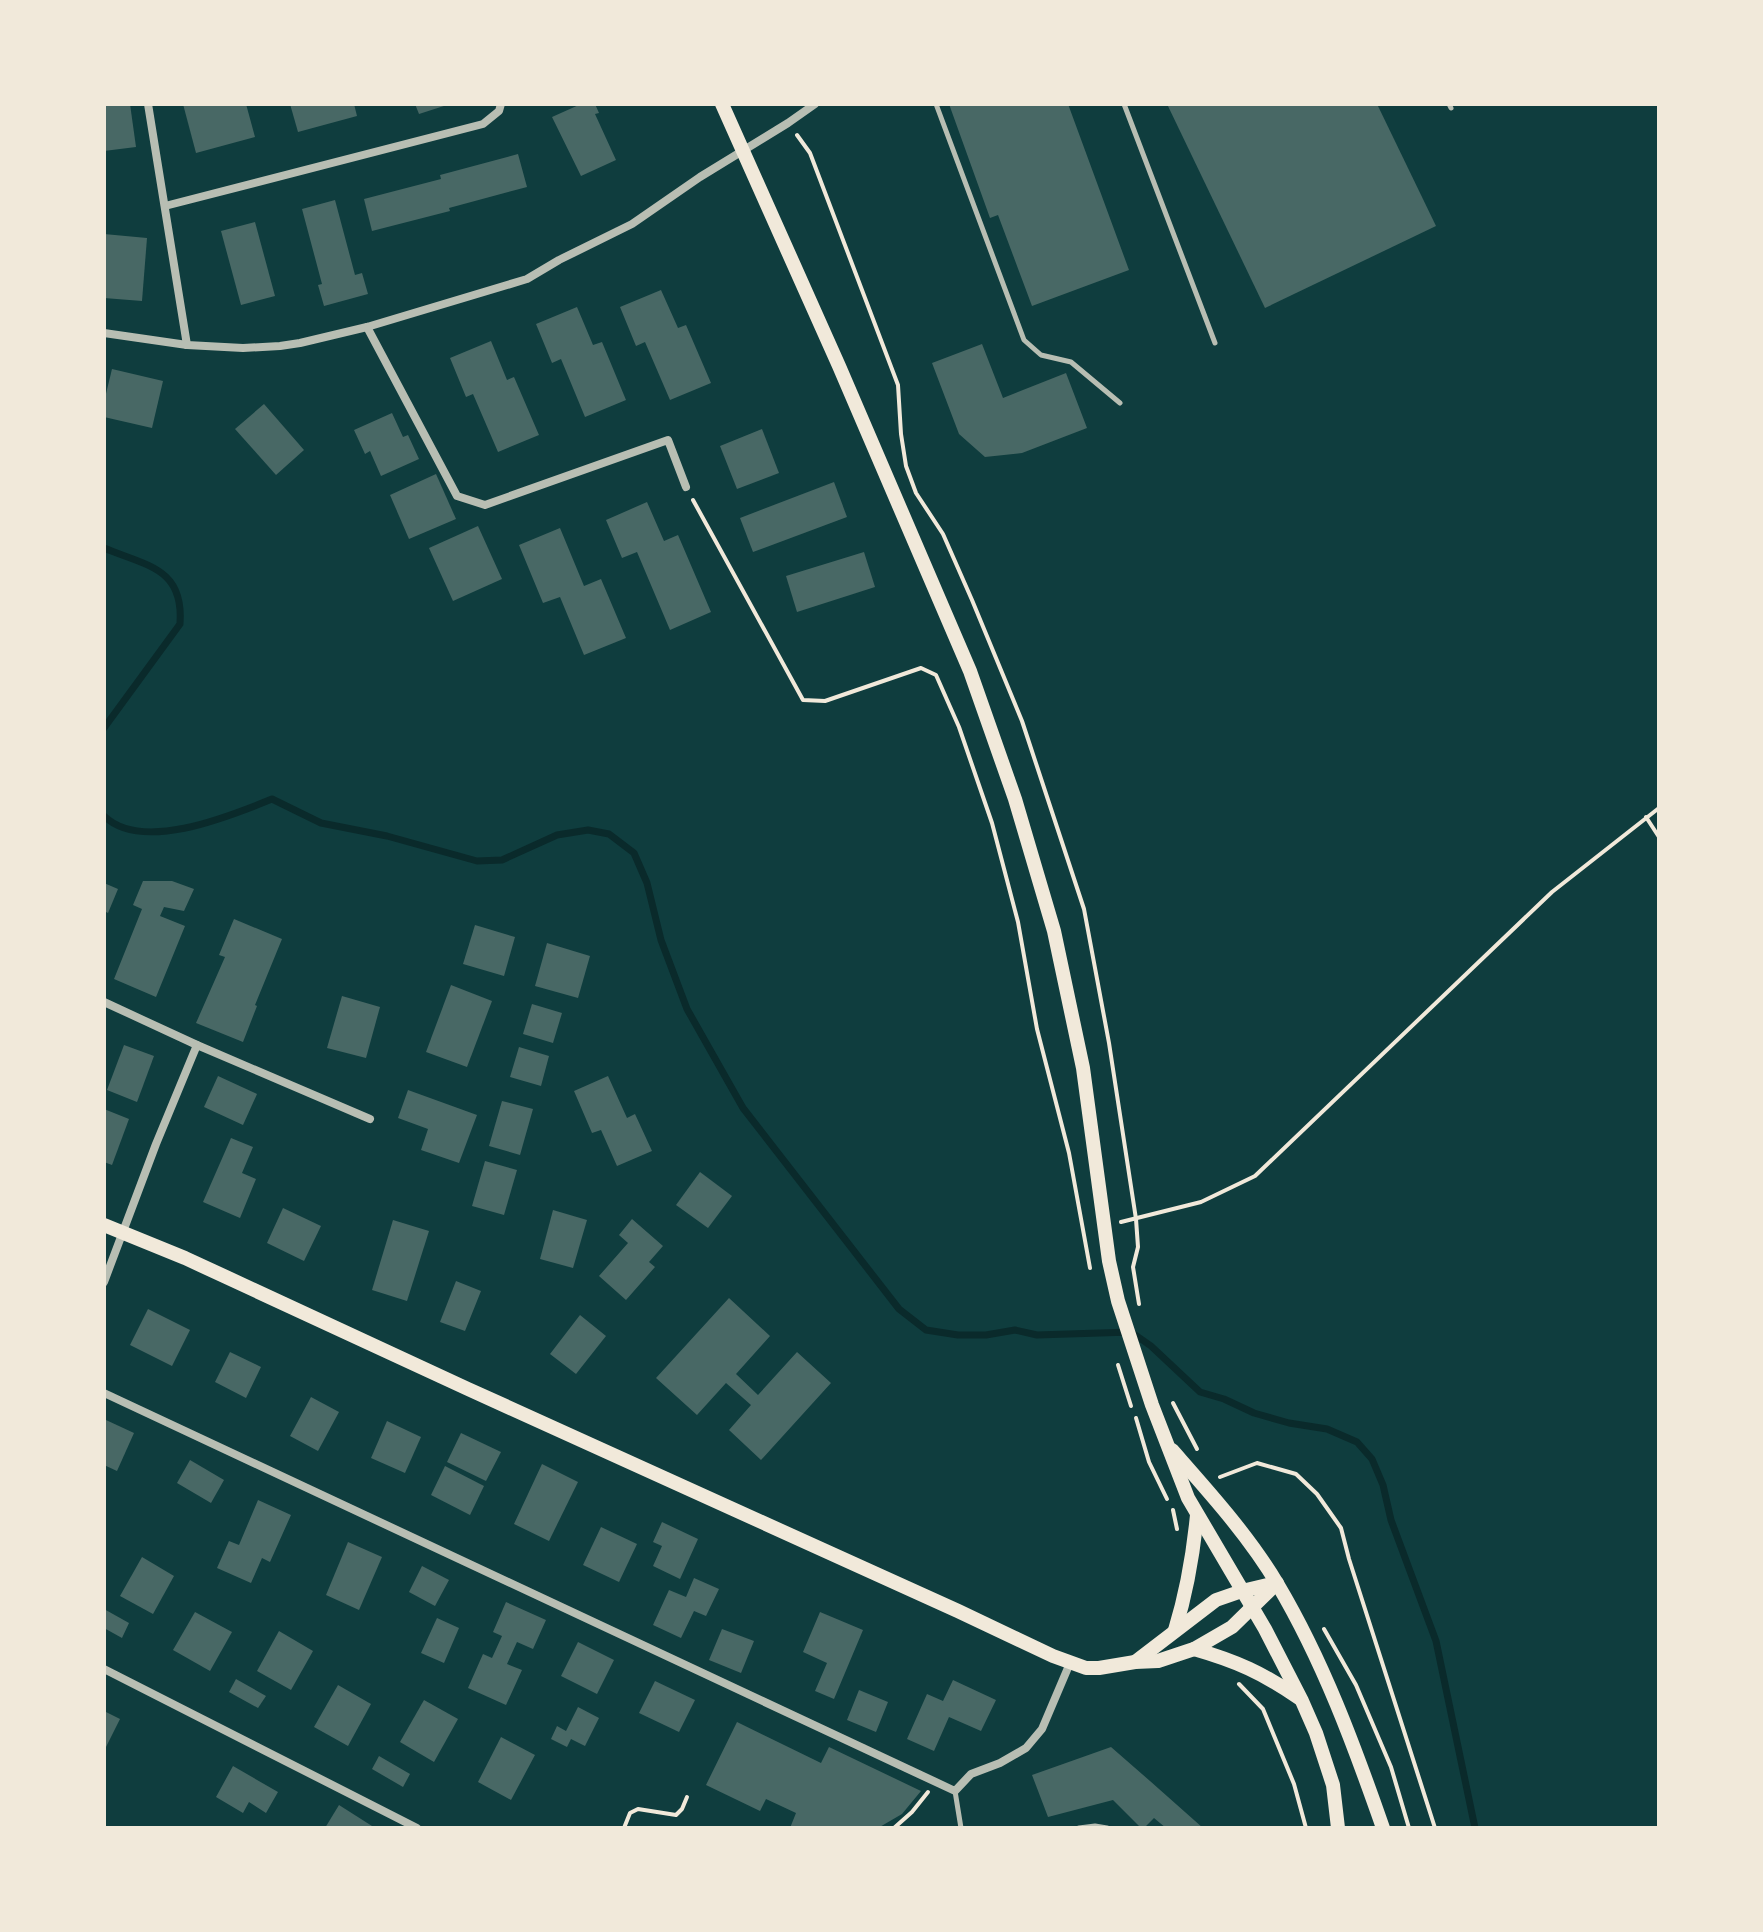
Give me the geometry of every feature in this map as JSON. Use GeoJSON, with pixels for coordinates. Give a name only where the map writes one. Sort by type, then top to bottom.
{"type":"FeatureCollection","features":[{"type":"Feature","properties":{"kind":"main road"},"geometry":{"type":"LineString","coordinates":[[722,104],[962,651],[1015,799],[1054,931],[1083,1068],[1109,1261],[1118,1301],[1178,1475],[1197,1515],[1253,1608],[1302,1701],[1333,1785],[1338,1828]]}},
{"type":"Feature","properties":{"kind":"main road"},"geometry":{"type":"LineString","coordinates":[[104,1225],[185,1258],[1086,1668],[1158,1661],[1194,1649],[1232,1627],[1277,1583]]}},
{"type":"Feature","properties":{"kind":"main road"},"geometry":{"type":"LineString","coordinates":[[1169,1446],[1245,1537],[1277,1583],[1332,1694],[1383,1828]]}},
{"type":"Feature","properties":{"kind":"main road"},"geometry":{"type":"LineString","coordinates":[[1175,1630],[1191,1569],[1197,1515]]}},
{"type":"Feature","properties":{"kind":"main road"},"geometry":{"type":"LineString","coordinates":[[1135,1662],[1216,1600],[1277,1583]]}},
{"type":"Feature","properties":{"kind":"main road"},"geometry":{"type":"LineString","coordinates":[[1194,1649],[1230,1659],[1272,1679],[1302,1701]]}},
{"type":"Feature","properties":{"kind":"street"},"geometry":{"type":"LineString","coordinates":[[148,104],[187,345]]}},
{"type":"Feature","properties":{"kind":"street"},"geometry":{"type":"LineString","coordinates":[[165,206],[483,124],[499,111],[501,104]]}},
{"type":"Feature","properties":{"kind":"street"},"geometry":{"type":"LineString","coordinates":[[104,333],[187,345],[280,346],[367,327],[527,279],[632,224],[815,104]]}},
{"type":"Feature","properties":{"kind":"street"},"geometry":{"type":"LineString","coordinates":[[367,327],[457,496],[485,505],[668,440],[686,487]]}},
{"type":"Feature","properties":{"kind":"street"},"geometry":{"type":"LineString","coordinates":[[104,1002],[370,1119]]}},
{"type":"Feature","properties":{"kind":"street"},"geometry":{"type":"LineString","coordinates":[[104,1282],[197,1045]]}},
{"type":"Feature","properties":{"kind":"street"},"geometry":{"type":"LineString","coordinates":[[104,1393],[955,1791],[971,1774],[1000,1763],[1026,1748],[1042,1729],[1070,1663]]}},
{"type":"Feature","properties":{"kind":"street"},"geometry":{"type":"LineString","coordinates":[[104,1669],[417,1828]]}},
{"type":"Feature","properties":{"kind":"lane"},"geometry":{"type":"LineString","coordinates":[[936,104],[1024,340],[1041,355],[1071,362],[1120,403]]}},
{"type":"Feature","properties":{"kind":"lane"},"geometry":{"type":"LineString","coordinates":[[1124,104],[1215,343]]}},
{"type":"Feature","properties":{"kind":"lane"},"geometry":{"type":"LineString","coordinates":[[955,1791],[961,1828]]}},
{"type":"Feature","properties":{"kind":"lane"},"geometry":{"type":"LineString","coordinates":[[1079,1828],[1107,1828]]}},
{"type":"Feature","properties":{"kind":"path"},"geometry":{"type":"LineString","coordinates":[[686,487],[803,700],[825,701],[921,668],[936,675],[959,727],[992,823],[1018,922],[1037,1029],[1069,1153],[1092,1273]]}},
{"type":"Feature","properties":{"kind":"path"},"geometry":{"type":"LineString","coordinates":[[1136,1219],[1201,1202],[1255,1176],[1552,892],[1659,808]]}},
{"type":"Feature","properties":{"kind":"path"},"geometry":{"type":"LineString","coordinates":[[1646,817],[1659,837]]}},
{"type":"Feature","properties":{"kind":"path"},"geometry":{"type":"LineString","coordinates":[[1127,1394],[1149,1462],[1172,1509],[1178,1536]]}},
{"type":"Feature","properties":{"kind":"path"},"geometry":{"type":"LineString","coordinates":[[1217,1478],[1257,1463],[1296,1474],[1317,1494],[1341,1528],[1435,1828]]}},
{"type":"Feature","properties":{"kind":"path"},"geometry":{"type":"LineString","coordinates":[[1322,1625],[1356,1685],[1385,1753],[1409,1828]]}},
{"type":"Feature","properties":{"kind":"path"},"geometry":{"type":"LineString","coordinates":[[1229,1675],[1263,1709],[1294,1784],[1306,1828]]}},
{"type":"Feature","properties":{"kind":"path"},"geometry":{"type":"LineString","coordinates":[[894,1828],[912,1812],[936,1782]]}},
{"type":"Feature","properties":{"kind":"path"},"geometry":{"type":"LineString","coordinates":[[624,1828],[630,1813],[638,1809],[676,1815],[687,1797]]}},
{"type":"Feature","properties":{"kind":"building"},"geometry":{"type":"Polygon","coordinates":[[[104,104],[130,104],[136,147],[104,151],[104,104]]]}},
{"type":"Feature","properties":{"kind":"building"},"geometry":{"type":"Polygon","coordinates":[[[183,104],[246,104],[255,137],[196,153],[183,104]]]}},
{"type":"Feature","properties":{"kind":"building"},"geometry":{"type":"Polygon","coordinates":[[[290,104],[354,104],[357,116],[298,132],[290,104]]]}},
{"type":"Feature","properties":{"kind":"building"},"geometry":{"type":"Polygon","coordinates":[[[415,104],[447,104],[447,105],[419,114],[415,104]]]}},
{"type":"Feature","properties":{"kind":"building"},"geometry":{"type":"Polygon","coordinates":[[[581,104],[595,104],[599,113],[595,114],[616,160],[581,176],[552,117],[581,104]]]}},
{"type":"Feature","properties":{"kind":"building"},"geometry":{"type":"Polygon","coordinates":[[[949,104],[1068,104],[1129,270],[1032,306],[998,215],[990,218],[949,104]]]}},
{"type":"Feature","properties":{"kind":"building"},"geometry":{"type":"Polygon","coordinates":[[[1167,104],[1377,104],[1436,226],[1265,308],[1167,104]]]}},
{"type":"Feature","properties":{"kind":"building"},"geometry":{"type":"Polygon","coordinates":[[[518,154],[527,187],[372,231],[364,199],[518,154]]]}},
{"type":"Feature","properties":{"kind":"building"},"geometry":{"type":"Polygon","coordinates":[[[335,200],[355,275],[362,273],[368,294],[324,306],[318,285],[322,284],[302,209],[335,200]]]}},
{"type":"Feature","properties":{"kind":"building"},"geometry":{"type":"Polygon","coordinates":[[[255,222],[275,296],[241,305],[221,231],[255,222]]]}},
{"type":"Feature","properties":{"kind":"building"},"geometry":{"type":"Polygon","coordinates":[[[104,234],[147,238],[142,301],[104,298],[104,234]]]}},
{"type":"Feature","properties":{"kind":"building"},"geometry":{"type":"Polygon","coordinates":[[[661,290],[678,328],[686,325],[711,383],[670,400],[645,342],[636,346],[620,307],[661,290]]]}},
{"type":"Feature","properties":{"kind":"building"},"geometry":{"type":"Polygon","coordinates":[[[577,307],[593,345],[602,342],[626,400],[585,417],[561,359],[552,363],[536,324],[577,307]]]}},
{"type":"Feature","properties":{"kind":"building"},"geometry":{"type":"Polygon","coordinates":[[[491,341],[507,380],[514,377],[539,435],[498,452],[473,394],[466,397],[450,358],[491,341]]]}},
{"type":"Feature","properties":{"kind":"building"},"geometry":{"type":"Polygon","coordinates":[[[982,344],[1003,398],[1066,373],[1087,428],[1022,453],[985,457],[959,434],[932,363],[982,344]]]}},
{"type":"Feature","properties":{"kind":"building"},"geometry":{"type":"Polygon","coordinates":[[[112,369],[163,381],[152,428],[104,417],[104,402],[112,369]]]}},
{"type":"Feature","properties":{"kind":"building"},"geometry":{"type":"Polygon","coordinates":[[[264,404],[304,450],[276,475],[235,429],[264,404]]]}},
{"type":"Feature","properties":{"kind":"building"},"geometry":{"type":"Polygon","coordinates":[[[392,413],[403,437],[408,435],[419,459],[381,476],[370,451],[365,454],[354,430],[392,413]]]}},
{"type":"Feature","properties":{"kind":"building"},"geometry":{"type":"Polygon","coordinates":[[[762,429],[779,473],[737,489],[720,446],[762,429]]]}},
{"type":"Feature","properties":{"kind":"building"},"geometry":{"type":"Polygon","coordinates":[[[436,474],[456,519],[409,539],[390,495],[436,474]]]}},
{"type":"Feature","properties":{"kind":"building"},"geometry":{"type":"Polygon","coordinates":[[[834,482],[847,517],[753,552],[740,518],[834,482]]]}},
{"type":"Feature","properties":{"kind":"building"},"geometry":{"type":"Polygon","coordinates":[[[647,502],[664,541],[678,535],[711,612],[670,630],[637,552],[622,558],[606,520],[647,502]]]}},
{"type":"Feature","properties":{"kind":"building"},"geometry":{"type":"Polygon","coordinates":[[[478,526],[502,579],[453,601],[429,548],[478,526]]]}},
{"type":"Feature","properties":{"kind":"building"},"geometry":{"type":"Polygon","coordinates":[[[560,528],[584,586],[601,579],[626,638],[584,655],[560,597],[543,603],[519,545],[560,528]]]}},
{"type":"Feature","properties":{"kind":"building"},"geometry":{"type":"Polygon","coordinates":[[[864,552],[875,587],[797,612],[786,576],[864,552]]]}},
{"type":"Feature","properties":{"kind":"building"},"geometry":{"type":"Polygon","coordinates":[[[143,881],[172,881],[194,889],[184,911],[164,907],[160,916],[185,926],[156,997],[114,979],[142,909],[133,905],[143,881]]]}},
{"type":"Feature","properties":{"kind":"building"},"geometry":{"type":"Polygon","coordinates":[[[104,883],[118,889],[108,913],[104,911],[104,883]]]}},
{"type":"Feature","properties":{"kind":"building"},"geometry":{"type":"Polygon","coordinates":[[[234,919],[282,939],[243,1042],[196,1023],[225,957],[219,955],[234,919]]]}},
{"type":"Feature","properties":{"kind":"building"},"geometry":{"type":"Polygon","coordinates":[[[475,925],[515,937],[504,976],[463,964],[475,925]]]}},
{"type":"Feature","properties":{"kind":"building"},"geometry":{"type":"Polygon","coordinates":[[[547,943],[590,956],[578,998],[535,986],[547,943]]]}},
{"type":"Feature","properties":{"kind":"building"},"geometry":{"type":"Polygon","coordinates":[[[451,985],[492,1001],[467,1067],[426,1052],[451,985]]]}},
{"type":"Feature","properties":{"kind":"building"},"geometry":{"type":"Polygon","coordinates":[[[342,996],[380,1007],[366,1058],[327,1048],[342,996]]]}},
{"type":"Feature","properties":{"kind":"building"},"geometry":{"type":"Polygon","coordinates":[[[532,1004],[562,1013],[553,1043],[523,1034],[532,1004]]]}},
{"type":"Feature","properties":{"kind":"building"},"geometry":{"type":"Polygon","coordinates":[[[124,1045],[154,1056],[137,1102],[107,1090],[124,1045]]]}},
{"type":"Feature","properties":{"kind":"building"},"geometry":{"type":"Polygon","coordinates":[[[519,1047],[549,1056],[541,1086],[510,1077],[519,1047]]]}},
{"type":"Feature","properties":{"kind":"building"},"geometry":{"type":"Polygon","coordinates":[[[218,1076],[257,1094],[243,1125],[204,1107],[218,1076]]]}},
{"type":"Feature","properties":{"kind":"building"},"geometry":{"type":"Polygon","coordinates":[[[608,1076],[627,1118],[635,1114],[652,1151],[617,1166],[601,1130],[592,1133],[574,1091],[608,1076]]]}},
{"type":"Feature","properties":{"kind":"building"},"geometry":{"type":"Polygon","coordinates":[[[408,1090],[477,1115],[459,1163],[421,1150],[428,1129],[398,1118],[408,1090]]]}},
{"type":"Feature","properties":{"kind":"building"},"geometry":{"type":"Polygon","coordinates":[[[502,1101],[533,1109],[520,1155],[489,1146],[502,1101]]]}},
{"type":"Feature","properties":{"kind":"building"},"geometry":{"type":"Polygon","coordinates":[[[104,1109],[129,1119],[112,1165],[104,1162],[104,1109]]]}},
{"type":"Feature","properties":{"kind":"building"},"geometry":{"type":"Polygon","coordinates":[[[231,1138],[253,1147],[242,1173],[256,1179],[240,1218],[203,1202],[231,1138]]]}},
{"type":"Feature","properties":{"kind":"building"},"geometry":{"type":"Polygon","coordinates":[[[485,1161],[517,1170],[504,1215],[472,1206],[485,1161]]]}},
{"type":"Feature","properties":{"kind":"building"},"geometry":{"type":"Polygon","coordinates":[[[700,1172],[732,1196],[708,1228],[676,1205],[700,1172]]]}},
{"type":"Feature","properties":{"kind":"building"},"geometry":{"type":"Polygon","coordinates":[[[283,1208],[321,1226],[304,1261],[267,1243],[283,1208]]]}},
{"type":"Feature","properties":{"kind":"building"},"geometry":{"type":"Polygon","coordinates":[[[553,1210],[587,1220],[573,1268],[540,1259],[553,1210]]]}},
{"type":"Feature","properties":{"kind":"building"},"geometry":{"type":"Polygon","coordinates":[[[632,1219],[663,1246],[649,1262],[655,1267],[626,1300],[599,1276],[628,1243],[619,1235],[632,1219]]]}},
{"type":"Feature","properties":{"kind":"building"},"geometry":{"type":"Polygon","coordinates":[[[393,1220],[429,1231],[407,1301],[372,1290],[393,1220]]]}},
{"type":"Feature","properties":{"kind":"building"},"geometry":{"type":"Polygon","coordinates":[[[456,1281],[481,1291],[465,1331],[440,1322],[456,1281]]]}},
{"type":"Feature","properties":{"kind":"building"},"geometry":{"type":"Polygon","coordinates":[[[729,1298],[770,1336],[736,1374],[758,1395],[797,1352],[831,1383],[761,1460],[729,1430],[751,1405],[726,1383],[697,1415],[656,1378],[729,1298]]]}},
{"type":"Feature","properties":{"kind":"building"},"geometry":{"type":"Polygon","coordinates":[[[148,1309],[190,1330],[172,1366],[130,1345],[148,1309]]]}},
{"type":"Feature","properties":{"kind":"building"},"geometry":{"type":"Polygon","coordinates":[[[580,1315],[606,1336],[576,1374],[550,1354],[580,1315]]]}},
{"type":"Feature","properties":{"kind":"building"},"geometry":{"type":"Polygon","coordinates":[[[230,1352],[261,1367],[246,1398],[215,1382],[230,1352]]]}},
{"type":"Feature","properties":{"kind":"building"},"geometry":{"type":"Polygon","coordinates":[[[311,1397],[339,1412],[318,1451],[290,1436],[311,1397]]]}},
{"type":"Feature","properties":{"kind":"building"},"geometry":{"type":"Polygon","coordinates":[[[106,1420],[134,1433],[117,1471],[104,1465],[106,1420]]]}},
{"type":"Feature","properties":{"kind":"building"},"geometry":{"type":"Polygon","coordinates":[[[387,1421],[421,1437],[405,1473],[371,1458],[387,1421]]]}},
{"type":"Feature","properties":{"kind":"building"},"geometry":{"type":"Polygon","coordinates":[[[461,1433],[501,1452],[486,1481],[447,1462],[461,1433]]]}},
{"type":"Feature","properties":{"kind":"building"},"geometry":{"type":"Polygon","coordinates":[[[190,1460],[224,1480],[211,1503],[177,1483],[190,1460]]]}},
{"type":"Feature","properties":{"kind":"building"},"geometry":{"type":"Polygon","coordinates":[[[542,1464],[578,1482],[549,1541],[514,1524],[542,1464]]]}},
{"type":"Feature","properties":{"kind":"building"},"geometry":{"type":"Polygon","coordinates":[[[445,1466],[484,1486],[470,1515],[431,1495],[445,1466]]]}},
{"type":"Feature","properties":{"kind":"building"},"geometry":{"type":"Polygon","coordinates":[[[258,1500],[291,1515],[270,1562],[262,1558],[251,1583],[217,1568],[229,1541],[239,1545],[258,1500]]]}},
{"type":"Feature","properties":{"kind":"building"},"geometry":{"type":"Polygon","coordinates":[[[662,1522],[698,1539],[680,1579],[653,1566],[662,1546],[653,1542],[662,1522]]]}},
{"type":"Feature","properties":{"kind":"building"},"geometry":{"type":"Polygon","coordinates":[[[601,1527],[637,1544],[619,1582],[583,1565],[601,1527]]]}},
{"type":"Feature","properties":{"kind":"building"},"geometry":{"type":"Polygon","coordinates":[[[348,1542],[382,1557],[359,1610],[326,1595],[348,1542]]]}},
{"type":"Feature","properties":{"kind":"building"},"geometry":{"type":"Polygon","coordinates":[[[142,1557],[174,1576],[153,1614],[120,1596],[142,1557]]]}},
{"type":"Feature","properties":{"kind":"building"},"geometry":{"type":"Polygon","coordinates":[[[422,1566],[449,1580],[435,1606],[409,1592],[422,1566]]]}},
{"type":"Feature","properties":{"kind":"building"},"geometry":{"type":"Polygon","coordinates":[[[694,1578],[719,1589],[706,1616],[694,1611],[681,1638],[653,1625],[669,1590],[686,1597],[694,1578]]]}},
{"type":"Feature","properties":{"kind":"building"},"geometry":{"type":"Polygon","coordinates":[[[506,1602],[546,1620],[533,1649],[517,1642],[507,1664],[522,1670],[506,1705],[468,1688],[483,1654],[492,1658],[502,1636],[493,1632],[506,1602]]]}},
{"type":"Feature","properties":{"kind":"building"},"geometry":{"type":"Polygon","coordinates":[[[104,1609],[129,1623],[122,1638],[104,1628],[104,1609]]]}},
{"type":"Feature","properties":{"kind":"building"},"geometry":{"type":"Polygon","coordinates":[[[195,1612],[232,1632],[210,1671],[173,1650],[195,1612]]]}},
{"type":"Feature","properties":{"kind":"building"},"geometry":{"type":"Polygon","coordinates":[[[820,1612],[863,1630],[834,1699],[815,1691],[827,1663],[803,1652],[820,1612]]]}},
{"type":"Feature","properties":{"kind":"building"},"geometry":{"type":"Polygon","coordinates":[[[437,1618],[459,1628],[444,1663],[421,1653],[437,1618]]]}},
{"type":"Feature","properties":{"kind":"building"},"geometry":{"type":"Polygon","coordinates":[[[722,1629],[754,1641],[741,1673],[709,1660],[722,1629]]]}},
{"type":"Feature","properties":{"kind":"building"},"geometry":{"type":"Polygon","coordinates":[[[279,1631],[313,1651],[291,1690],[257,1671],[279,1631]]]}},
{"type":"Feature","properties":{"kind":"building"},"geometry":{"type":"Polygon","coordinates":[[[578,1642],[614,1660],[597,1694],[561,1676],[578,1642]]]}},
{"type":"Feature","properties":{"kind":"building"},"geometry":{"type":"Polygon","coordinates":[[[236,1679],[266,1696],[258,1708],[229,1692],[236,1679]]]}},
{"type":"Feature","properties":{"kind":"building"},"geometry":{"type":"Polygon","coordinates":[[[953,1680],[996,1700],[981,1731],[949,1717],[934,1751],[907,1739],[927,1694],[943,1701],[953,1680]]]}},
{"type":"Feature","properties":{"kind":"building"},"geometry":{"type":"Polygon","coordinates":[[[655,1681],[695,1700],[679,1732],[639,1713],[655,1681]]]}},
{"type":"Feature","properties":{"kind":"building"},"geometry":{"type":"Polygon","coordinates":[[[338,1685],[371,1704],[348,1746],[314,1727],[338,1685]]]}},
{"type":"Feature","properties":{"kind":"building"},"geometry":{"type":"Polygon","coordinates":[[[859,1690],[888,1702],[876,1732],[847,1720],[859,1690]]]}},
{"type":"Feature","properties":{"kind":"building"},"geometry":{"type":"Polygon","coordinates":[[[424,1700],[458,1719],[434,1762],[400,1742],[424,1700]]]}},
{"type":"Feature","properties":{"kind":"building"},"geometry":{"type":"Polygon","coordinates":[[[578,1707],[599,1718],[585,1746],[571,1739],[567,1747],[551,1739],[557,1726],[566,1731],[578,1707]]]}},
{"type":"Feature","properties":{"kind":"building"},"geometry":{"type":"Polygon","coordinates":[[[104,1711],[120,1719],[104,1751],[104,1711]]]}},
{"type":"Feature","properties":{"kind":"building"},"geometry":{"type":"Polygon","coordinates":[[[737,1722],[821,1763],[829,1747],[921,1791],[902,1814],[878,1828],[790,1828],[796,1813],[766,1799],[760,1811],[706,1785],[737,1722]]]}},
{"type":"Feature","properties":{"kind":"building"},"geometry":{"type":"Polygon","coordinates":[[[501,1737],[535,1755],[511,1800],[478,1782],[501,1737]]]}},
{"type":"Feature","properties":{"kind":"building"},"geometry":{"type":"Polygon","coordinates":[[[1111,1747],[1203,1828],[1166,1828],[1154,1818],[1141,1828],[1113,1800],[1048,1817],[1032,1775],[1111,1747]]]}},
{"type":"Feature","properties":{"kind":"building"},"geometry":{"type":"Polygon","coordinates":[[[379,1756],[410,1774],[403,1787],[372,1769],[379,1756]]]}},
{"type":"Feature","properties":{"kind":"building"},"geometry":{"type":"Polygon","coordinates":[[[233,1766],[278,1792],[266,1813],[249,1802],[243,1813],[216,1797],[233,1766]]]}},
{"type":"Feature","properties":{"kind":"building"},"geometry":{"type":"Polygon","coordinates":[[[339,1805],[372,1826],[371,1828],[325,1828],[339,1805]]]}},
{"type":"Feature","properties":{"kind":"waterway"},"geometry":{"type":"LineString","coordinates":[[104,548],[160,572],[176,591],[180,605],[180,624],[104,728]]}},
{"type":"Feature","properties":{"kind":"waterway"},"geometry":{"type":"LineString","coordinates":[[104,816],[120,827],[163,831],[210,822],[272,799],[321,823],[387,836],[477,861],[502,860],[557,835],[588,830],[609,834],[634,853],[647,883],[661,940],[687,1009],[743,1108],[899,1309],[926,1330],[958,1335],[986,1335],[1015,1330],[1037,1335],[1131,1332],[1151,1346],[1200,1392],[1254,1413],[1327,1429],[1357,1442],[1372,1459],[1436,1641],[1475,1828]]}}]}
